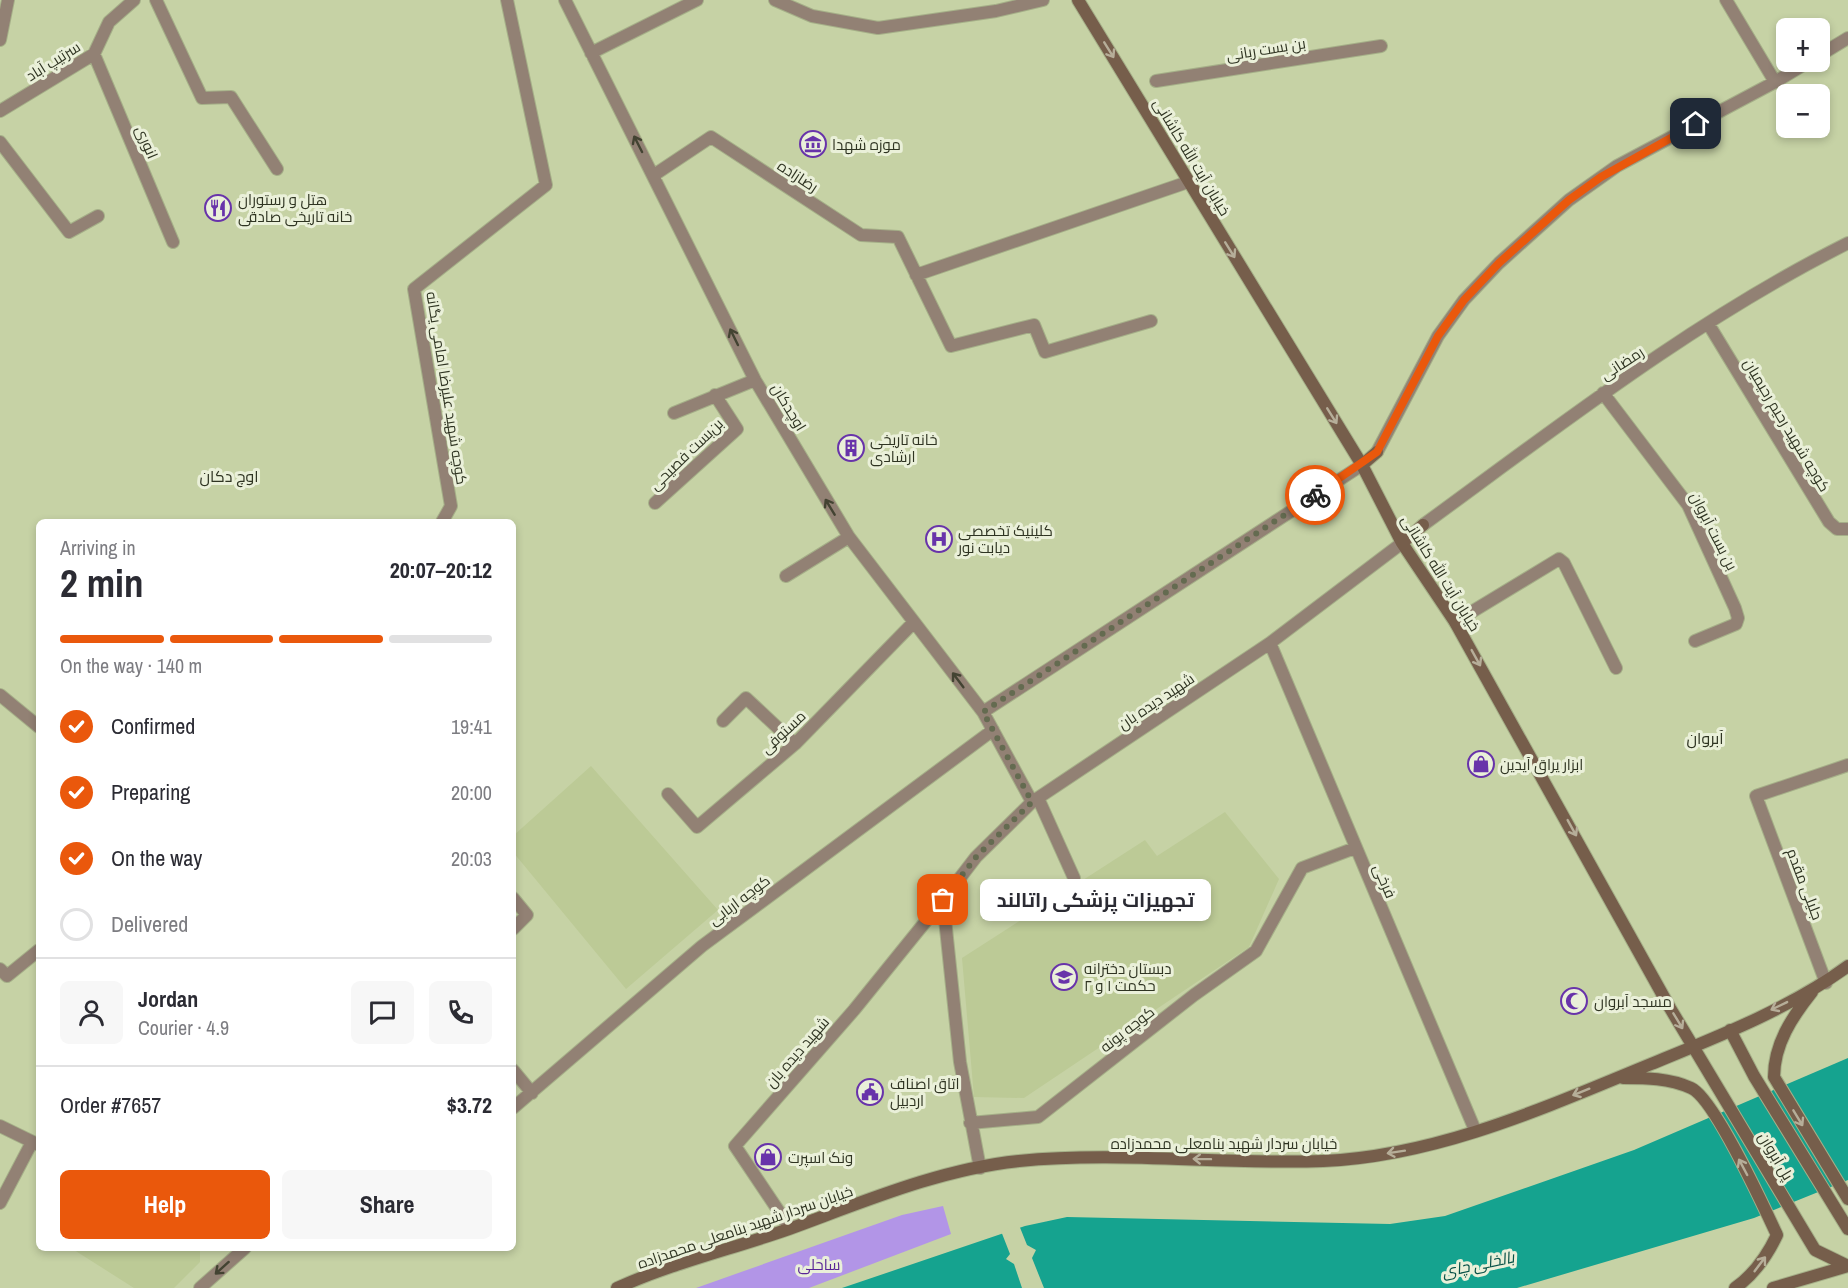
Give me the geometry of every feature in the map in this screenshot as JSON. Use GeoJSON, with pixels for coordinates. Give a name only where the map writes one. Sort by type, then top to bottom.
{"type":"FeatureCollection","features":[{"type":"Feature","properties":{"kind":"main road","name":"خیابان آیت الله کاشانی"},"geometry":{"type":"LineString","coordinates":[[1078,0],[1362,465],[1402,543],[1455,622],[1693,1046]]}},
{"type":"Feature","properties":{"kind":"main road"},"geometry":{"type":"LineString","coordinates":[[1362,465],[1377,452]]}},
{"type":"Feature","properties":{"kind":"main road"},"geometry":{"type":"LineString","coordinates":[[1402,543],[1423,525]]}},
{"type":"Feature","properties":{"kind":"main road","name":"خیابان سردار شهید بنامعلی محمدزاده"},"geometry":{"type":"LineString","coordinates":[[617,1288],[847,1207],[980,1168],[1017,1161],[1078,1158],[1323,1161],[1415,1149],[1450,1140],[1545,1107],[1730,1030],[1820,985],[1848,966]]}},
{"type":"Feature","properties":{"kind":"main road"},"geometry":{"type":"LineString","coordinates":[[1820,985],[1782,1035],[1774,1066],[1774,1077],[1848,1199]]}},
{"type":"Feature","properties":{"kind":"main road","name":"پل آبروان"},"geometry":{"type":"LineString","coordinates":[[1730,1030],[1758,1083],[1848,1229]]}},
{"type":"Feature","properties":{"kind":"main road","name":"پل آبروان"},"geometry":{"type":"LineString","coordinates":[[1693,1046],[1815,1250],[1848,1266]]}},
{"type":"Feature","properties":{"kind":"main road"},"geometry":{"type":"LineString","coordinates":[[1618,1077],[1662,1079],[1694,1088],[1712,1107],[1777,1235],[1772,1246],[1748,1279],[1735,1288]]}},
{"type":"Feature","properties":{"kind":"main road"},"geometry":{"type":"LineString","coordinates":[[1773,1288],[1848,1266]]}},
{"type":"Feature","properties":{"kind":"street"},"geometry":{"type":"LineString","coordinates":[[0,40],[8,0]]}},
{"type":"Feature","properties":{"kind":"street","name":"سرتیپ آباد"},"geometry":{"type":"LineString","coordinates":[[0,111],[93,54],[109,22],[134,0]]}},
{"type":"Feature","properties":{"kind":"street"},"geometry":{"type":"LineString","coordinates":[[156,0],[202,98],[231,97],[276,169]]}},
{"type":"Feature","properties":{"kind":"street","name":"کوچه شهید علیرضا امامی یگانه"},"geometry":{"type":"LineString","coordinates":[[444,519],[451,506],[414,290],[546,186],[507,0]]}},
{"type":"Feature","properties":{"kind":"street","name":"اوچدکان"},"geometry":{"type":"LineString","coordinates":[[564,0],[654,175],[755,380],[849,537],[983,712],[1035,800],[1074,878]]}},
{"type":"Feature","properties":{"kind":"street"},"geometry":{"type":"LineString","coordinates":[[591,53],[697,0]]}},
{"type":"Feature","properties":{"kind":"street"},"geometry":{"type":"LineString","coordinates":[[775,0],[812,16],[878,28],[996,11],[1043,0]]}},
{"type":"Feature","properties":{"kind":"street"},"geometry":{"type":"LineString","coordinates":[[1726,0],[1775,82]]}},
{"type":"Feature","properties":{"kind":"street"},"geometry":{"type":"LineString","coordinates":[[1830,49],[1848,38]]}},
{"type":"Feature","properties":{"kind":"street","name":"بن بست ربانی"},"geometry":{"type":"LineString","coordinates":[[1156,81],[1381,46]]}},
{"type":"Feature","properties":{"kind":"street","name":"انوری"},"geometry":{"type":"LineString","coordinates":[[93,54],[173,242]]}},
{"type":"Feature","properties":{"kind":"street"},"geometry":{"type":"LineString","coordinates":[[1377,452],[1438,336],[1464,300],[1499,263],[1569,200],[1617,166],[1792,72]]}},
{"type":"Feature","properties":{"kind":"street","name":"رضازاده"},"geometry":{"type":"LineString","coordinates":[[654,175],[711,136],[861,235],[897,237],[951,346],[1034,325],[1045,352],[1152,321]]}},
{"type":"Feature","properties":{"kind":"street"},"geometry":{"type":"LineString","coordinates":[[0,142],[69,232],[98,216]]}},
{"type":"Feature","properties":{"kind":"street"},"geometry":{"type":"LineString","coordinates":[[916,275],[1188,182]]}},
{"type":"Feature","properties":{"kind":"street","name":"رمضانی"},"geometry":{"type":"LineString","coordinates":[[1423,525],[1603,393],[1815,260],[1848,243]]}},
{"type":"Feature","properties":{"kind":"street","name":"کوچه شهید رحیم رحیمیان"},"geometry":{"type":"LineString","coordinates":[[1709,325],[1829,522],[1837,529],[1848,529]]}},
{"type":"Feature","properties":{"kind":"street","name":"بن‌بست فصیحی"},"geometry":{"type":"LineString","coordinates":[[674,413],[755,380]]}},
{"type":"Feature","properties":{"kind":"street","name":"بن بست آبروان"},"geometry":{"type":"LineString","coordinates":[[1603,393],[1688,505],[1735,609],[1738,618],[1736,624],[1695,641]]}},
{"type":"Feature","properties":{"kind":"street","name":"بن‌بست فصیحی"},"geometry":{"type":"LineString","coordinates":[[655,503],[736,429],[715,395]]}},
{"type":"Feature","properties":{"kind":"street"},"geometry":{"type":"LineString","coordinates":[[983,712],[1362,465]]}},
{"type":"Feature","properties":{"kind":"street"},"geometry":{"type":"LineString","coordinates":[[786,576],[849,537]]}},
{"type":"Feature","properties":{"kind":"street","name":"شهید دیده بان"},"geometry":{"type":"LineString","coordinates":[[790,1228],[735,1146],[854,1010],[976,857],[1035,800],[1270,643],[1402,543]]}},
{"type":"Feature","properties":{"kind":"street"},"geometry":{"type":"LineString","coordinates":[[1455,622],[1559,559],[1564,564],[1616,668]]}},
{"type":"Feature","properties":{"kind":"street","name":"مستوفی"},"geometry":{"type":"LineString","coordinates":[[668,794],[697,826],[795,744],[914,622]]}},
{"type":"Feature","properties":{"kind":"street","name":"فرخی"},"geometry":{"type":"LineString","coordinates":[[1270,643],[1475,1130]]}},
{"type":"Feature","properties":{"kind":"street"},"geometry":{"type":"LineString","coordinates":[[0,695],[36,720]]}},
{"type":"Feature","properties":{"kind":"street"},"geometry":{"type":"LineString","coordinates":[[723,721],[746,698],[795,744]]}},
{"type":"Feature","properties":{"kind":"street","name":"کوچه اربابی"},"geometry":{"type":"LineString","coordinates":[[516,1106],[702,946],[993,730]]}},
{"type":"Feature","properties":{"kind":"street","name":"جلیلی مقدم"},"geometry":{"type":"LineString","coordinates":[[1820,985],[1756,796],[1848,765]]}},
{"type":"Feature","properties":{"kind":"street","name":"کوچه پونه"},"geometry":{"type":"LineString","coordinates":[[970,1123],[1038,1117],[1256,951],[1302,868],[1355,848]]}},
{"type":"Feature","properties":{"kind":"street"},"geometry":{"type":"LineString","coordinates":[[943,900],[948,969],[970,1123],[980,1168]]}},
{"type":"Feature","properties":{"kind":"street"},"geometry":{"type":"LineString","coordinates":[[516,902],[527,915],[516,925]]}},
{"type":"Feature","properties":{"kind":"street"},"geometry":{"type":"LineString","coordinates":[[0,969],[7,976],[36,952]]}},
{"type":"Feature","properties":{"kind":"street"},"geometry":{"type":"LineString","coordinates":[[516,1074],[532,1093]]}},
{"type":"Feature","properties":{"kind":"street"},"geometry":{"type":"LineString","coordinates":[[0,1126],[36,1143],[0,1203]]}},
{"type":"Feature","properties":{"kind":"street"},"geometry":{"type":"LineString","coordinates":[[200,1288],[242,1251]]}},
{"type":"Feature","properties":{"kind":"shaded area"},"geometry":{"type":"Polygon","coordinates":[[[591,766],[718,910],[626,989],[516,856],[516,833],[591,766]]]}},
{"type":"Feature","properties":{"kind":"shaded area","name":"دبستان دخترانه حکمت ۱ و ۲"},"geometry":{"type":"Polygon","coordinates":[[[1225,812],[1279,879],[1249,947],[1024,1098],[974,1097],[962,958],[1145,840],[1157,856],[1225,812]]]}},
{"type":"Feature","properties":{"kind":"shaded area"},"geometry":{"type":"Polygon","coordinates":[[[76,1251],[200,1251],[200,1262],[174,1288],[134,1288],[76,1251]]]}},
{"type":"Feature","properties":{"kind":"green space","name":"ساحلی"},"geometry":{"type":"Polygon","coordinates":[[[943,1206],[951,1234],[809,1288],[696,1288],[902,1215],[943,1206]]]}},
{"type":"Feature","properties":{"kind":"water","name":"بالخلی چای"},"geometry":{"type":"Polygon","coordinates":[[[1848,1058],[1848,1180],[1754,1218],[1517,1288],[842,1288],[1025,1226],[1067,1217],[1390,1224],[1445,1216],[1634,1150],[1848,1058]]]}},
{"type":"Feature","properties":{"kind":"pier"},"geometry":{"type":"Polygon","coordinates":[[[1019,1225],[1027,1245],[1036,1250],[1032,1258],[1044,1288],[1022,1288],[1014,1264],[1006,1259],[1010,1254],[1001,1231],[1019,1225]]]}},
{"type":"Feature","properties":{"kind":"way so far"},"geometry":{"type":"LineString","coordinates":[[943,900],[976,857],[1032,802],[983,712],[1315,495]]}},
{"type":"Feature","properties":{"kind":"place","name":"موزه شهدا"},"geometry":{"type":"Point","coordinates":[813,144]}},
{"type":"Feature","properties":{"kind":"place","name":"هتل و رستوران خانه تاریخی صادقی"},"geometry":{"type":"Point","coordinates":[218,208]}},
{"type":"Feature","properties":{"kind":"place","name":"خانه تاریخی ارشادی"},"geometry":{"type":"Point","coordinates":[851,448]}},
{"type":"Feature","properties":{"kind":"place","name":"کلینیک تخصصی دیابت نور"},"geometry":{"type":"Point","coordinates":[939,539]}},
{"type":"Feature","properties":{"kind":"place","name":"ابزار یراق آیدین"},"geometry":{"type":"Point","coordinates":[1481,764]}},
{"type":"Feature","properties":{"kind":"place","name":"تجهیزات پزشکی راتالند"},"geometry":{"type":"Point","coordinates":[943,900]}},
{"type":"Feature","properties":{"kind":"place","name":"دبستان دخترانه حکمت ۱ و ۲"},"geometry":{"type":"Point","coordinates":[1064,977]}},
{"type":"Feature","properties":{"kind":"place","name":"مسجد آبروان"},"geometry":{"type":"Point","coordinates":[1574,1001]}},
{"type":"Feature","properties":{"kind":"place","name":"اتاق اصناف اردبیل"},"geometry":{"type":"Point","coordinates":[870,1092]}},
{"type":"Feature","properties":{"kind":"place","name":"ونک اسپرت"},"geometry":{"type":"Point","coordinates":[768,1157]}},
{"type":"Feature","properties":{"kind":"district","name":"اوچ دکان"},"geometry":{"type":"Point","coordinates":[229,476]}},
{"type":"Feature","properties":{"kind":"district","name":"آبروان"},"geometry":{"type":"Point","coordinates":[1705,738]}},
{"type":"Feature","properties":{"kind":"route"},"geometry":{"type":"LineString","coordinates":[[1315,495],[1362,465],[1377,452],[1438,336],[1464,300],[1499,263],[1569,200],[1601,177],[1617,166],[1696,124]]}}]}
